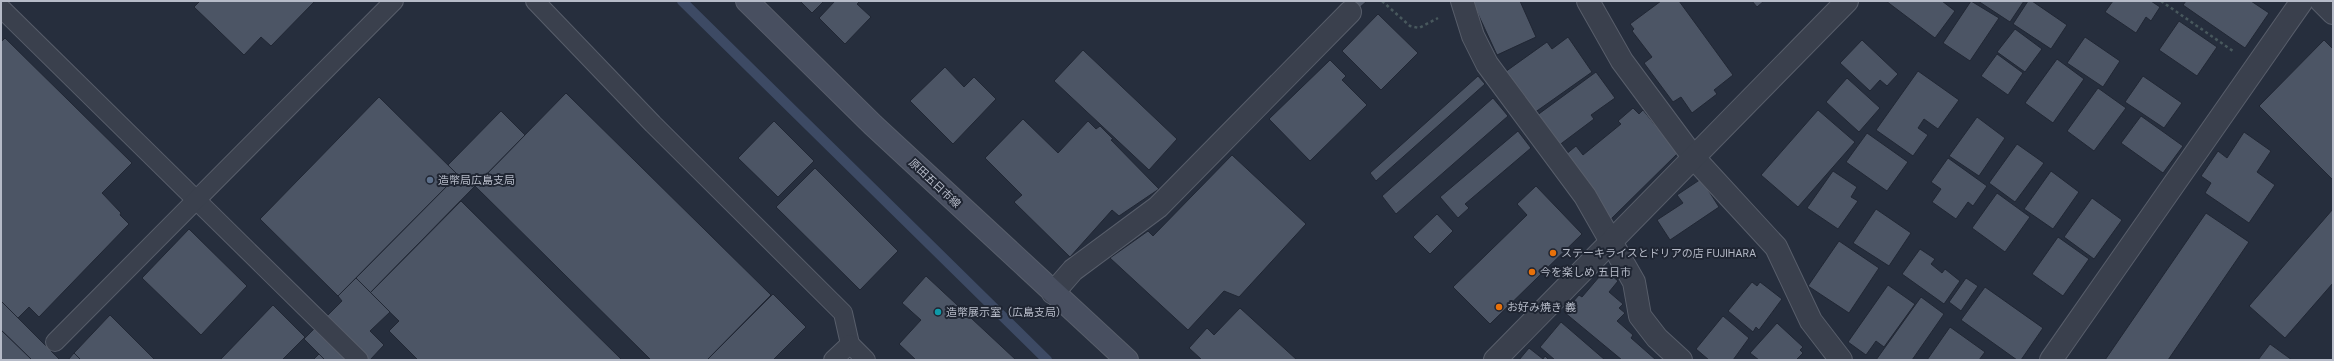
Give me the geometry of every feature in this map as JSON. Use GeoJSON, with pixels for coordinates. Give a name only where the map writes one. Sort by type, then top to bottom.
{"type":"FeatureCollection","features":[{"type":"Feature","properties":{"kind":"main road","name":"原田五日市線"},"geometry":{"type":"LineString","coordinates":[[747,1],[873,125],[1127,360]]}},
{"type":"Feature","properties":{"kind":"street"},"geometry":{"type":"LineString","coordinates":[[1588,1],[1622,61],[1694,158],[1776,247],[1812,321],[1841,360]]}},
{"type":"Feature","properties":{"kind":"street"},"geometry":{"type":"LineString","coordinates":[[1495,360],[1847,1]]}},
{"type":"Feature","properties":{"kind":"street"},"geometry":{"type":"LineString","coordinates":[[2056,358],[2255,66],[2302,1]]}},
{"type":"Feature","properties":{"kind":"street"},"geometry":{"type":"LineString","coordinates":[[2321,1],[2333,13]]}},
{"type":"Feature","properties":{"kind":"street"},"geometry":{"type":"LineString","coordinates":[[1463,3],[1473,36],[1487,64],[1584,196],[1634,282],[1640,316],[1657,338],[1681,360]]}},
{"type":"Feature","properties":{"kind":"street"},"geometry":{"type":"LineString","coordinates":[[1053,293],[1073,270],[1158,207],[1350,12]]}},
{"type":"Feature","properties":{"kind":"lane"},"geometry":{"type":"LineString","coordinates":[[55,342],[195,199],[393,1]]}},
{"type":"Feature","properties":{"kind":"lane"},"geometry":{"type":"LineString","coordinates":[[535,1],[653,124],[843,313],[850,344],[866,360]]}},
{"type":"Feature","properties":{"kind":"lane"},"geometry":{"type":"LineString","coordinates":[[1,8],[359,360]]}},
{"type":"Feature","properties":{"kind":"lane"},"geometry":{"type":"LineString","coordinates":[[833,360],[850,344]]}},
{"type":"Feature","properties":{"kind":"path"},"geometry":{"type":"LineString","coordinates":[[1382,1],[1410,26],[1419,28],[1463,3]]}},
{"type":"Feature","properties":{"kind":"path"},"geometry":{"type":"LineString","coordinates":[[2161,1],[2255,66]]}},
{"type":"Feature","properties":{"kind":"building"},"geometry":{"type":"Polygon","coordinates":[[[200,1],[315,1],[271,46],[261,37],[244,55],[194,7],[200,1]]]}},
{"type":"Feature","properties":{"kind":"building"},"geometry":{"type":"Polygon","coordinates":[[[800,1],[824,1],[812,13],[800,1]]]}},
{"type":"Feature","properties":{"kind":"building"},"geometry":{"type":"Polygon","coordinates":[[[835,1],[860,1],[857,4],[871,17],[845,44],[819,18],[835,1]]]}},
{"type":"Feature","properties":{"kind":"building"},"geometry":{"type":"Polygon","coordinates":[[[1350,1],[1367,1],[1358,9],[1350,1]]]}},
{"type":"Feature","properties":{"kind":"building"},"geometry":{"type":"Polygon","coordinates":[[[1472,1],[1520,1],[1536,37],[1497,55],[1472,1]]]}},
{"type":"Feature","properties":{"kind":"building"},"geometry":{"type":"Polygon","coordinates":[[[1661,1],[1679,1],[1733,75],[1714,90],[1717,94],[1692,113],[1681,97],[1673,102],[1644,63],[1652,57],[1632,31],[1634,29],[1630,24],[1661,1]]]}},
{"type":"Feature","properties":{"kind":"building"},"geometry":{"type":"Polygon","coordinates":[[[1752,1],[1764,1],[1757,7],[1752,1]]]}},
{"type":"Feature","properties":{"kind":"building"},"geometry":{"type":"Polygon","coordinates":[[[1886,1],[1942,1],[1955,11],[1935,38],[1886,1]]]}},
{"type":"Feature","properties":{"kind":"building"},"geometry":{"type":"Polygon","coordinates":[[[1971,1],[1999,18],[1970,61],[1943,43],[1971,1]]]}},
{"type":"Feature","properties":{"kind":"building"},"geometry":{"type":"Polygon","coordinates":[[[1978,1],[2024,1],[2010,22],[1978,1]]]}},
{"type":"Feature","properties":{"kind":"building"},"geometry":{"type":"Polygon","coordinates":[[[2028,1],[2032,1],[2067,25],[2051,49],[2013,24],[2028,1]]]}},
{"type":"Feature","properties":{"kind":"building"},"geometry":{"type":"Polygon","coordinates":[[[2113,1],[2151,1],[2160,7],[2151,21],[2146,17],[2136,33],[2105,12],[2113,1]]]}},
{"type":"Feature","properties":{"kind":"building"},"geometry":{"type":"Polygon","coordinates":[[[2186,1],[2251,1],[2269,13],[2245,48],[2183,5],[2186,1]]]}},
{"type":"Feature","properties":{"kind":"building"},"geometry":{"type":"Polygon","coordinates":[[[1378,14],[1418,53],[1381,90],[1342,51],[1378,14]]]}},
{"type":"Feature","properties":{"kind":"building"},"geometry":{"type":"Polygon","coordinates":[[[2179,21],[2217,47],[2197,76],[2159,50],[2179,21]]]}},
{"type":"Feature","properties":{"kind":"building"},"geometry":{"type":"Polygon","coordinates":[[[2015,29],[2042,49],[2025,72],[1997,52],[2015,29]]]}},
{"type":"Feature","properties":{"kind":"building"},"geometry":{"type":"Polygon","coordinates":[[[1568,37],[1592,72],[1534,113],[1505,72],[1547,42],[1552,49],[1568,37]]]}},
{"type":"Feature","properties":{"kind":"building"},"geometry":{"type":"Polygon","coordinates":[[[2085,37],[2120,61],[2103,87],[2067,63],[2085,37]]]}},
{"type":"Feature","properties":{"kind":"building"},"geometry":{"type":"Polygon","coordinates":[[[5,38],[132,163],[102,193],[129,224],[39,317],[29,307],[18,318],[1,301],[1,42],[5,38]]]}},
{"type":"Feature","properties":{"kind":"building"},"geometry":{"type":"Polygon","coordinates":[[[1862,40],[1898,74],[1887,86],[1880,80],[1870,91],[1840,63],[1862,40]]]}},
{"type":"Feature","properties":{"kind":"building"},"geometry":{"type":"Polygon","coordinates":[[[2324,40],[2333,49],[2333,180],[2259,106],[2324,40]]]}},
{"type":"Feature","properties":{"kind":"building"},"geometry":{"type":"Polygon","coordinates":[[[1083,50],[1177,139],[1149,170],[1054,81],[1083,50]]]}},
{"type":"Feature","properties":{"kind":"building"},"geometry":{"type":"Polygon","coordinates":[[[1997,54],[2023,73],[2008,95],[1981,76],[1997,54]]]}},
{"type":"Feature","properties":{"kind":"building"},"geometry":{"type":"Polygon","coordinates":[[[2057,59],[2084,79],[2053,123],[2025,103],[2057,59]]]}},
{"type":"Feature","properties":{"kind":"building"},"geometry":{"type":"Polygon","coordinates":[[[1330,60],[1346,76],[1342,80],[1367,105],[1310,161],[1269,119],[1330,60]]]}},
{"type":"Feature","properties":{"kind":"building"},"geometry":{"type":"Polygon","coordinates":[[[945,67],[964,87],[974,77],[996,99],[953,144],[910,101],[945,67]]]}},
{"type":"Feature","properties":{"kind":"building"},"geometry":{"type":"Polygon","coordinates":[[[1918,71],[1959,100],[1938,129],[1924,119],[1918,128],[1928,135],[1913,156],[1876,130],[1918,71]]]}},
{"type":"Feature","properties":{"kind":"building"},"geometry":{"type":"Polygon","coordinates":[[[1596,72],[1615,98],[1591,115],[1594,119],[1558,146],[1536,116],[1596,72]]]}},
{"type":"Feature","properties":{"kind":"building"},"geometry":{"type":"Polygon","coordinates":[[[1478,76],[1485,84],[1376,181],[1370,173],[1478,76]]]}},
{"type":"Feature","properties":{"kind":"building"},"geometry":{"type":"Polygon","coordinates":[[[2143,76],[2182,103],[2164,128],[2125,102],[2143,76]]]}},
{"type":"Feature","properties":{"kind":"building"},"geometry":{"type":"Polygon","coordinates":[[[1847,78],[1880,108],[1859,132],[1826,102],[1847,78]]]}},
{"type":"Feature","properties":{"kind":"building"},"geometry":{"type":"Polygon","coordinates":[[[2098,88],[2126,108],[2094,151],[2067,131],[2098,88]]]}},
{"type":"Feature","properties":{"kind":"building"},"geometry":{"type":"Polygon","coordinates":[[[566,93],[771,295],[707,360],[651,360],[475,186],[566,93]]]}},
{"type":"Feature","properties":{"kind":"building"},"geometry":{"type":"Polygon","coordinates":[[[379,97],[458,175],[338,296],[260,219],[379,97]]]}},
{"type":"Feature","properties":{"kind":"building"},"geometry":{"type":"Polygon","coordinates":[[[1493,98],[1508,116],[1396,214],[1382,196],[1493,98]]]}},
{"type":"Feature","properties":{"kind":"building"},"geometry":{"type":"Polygon","coordinates":[[[1633,108],[1639,114],[1643,110],[1678,153],[1610,220],[1565,155],[1576,146],[1583,155],[1621,124],[1618,121],[1633,108]]]}},
{"type":"Feature","properties":{"kind":"building"},"geometry":{"type":"Polygon","coordinates":[[[1818,110],[1855,142],[1798,207],[1761,175],[1818,110]]]}},
{"type":"Feature","properties":{"kind":"building"},"geometry":{"type":"Polygon","coordinates":[[[501,111],[525,135],[370,293],[356,278],[458,175],[448,165],[501,111]]]}},
{"type":"Feature","properties":{"kind":"building"},"geometry":{"type":"Polygon","coordinates":[[[2141,116],[2183,146],[2163,173],[2121,143],[2141,116]]]}},
{"type":"Feature","properties":{"kind":"building"},"geometry":{"type":"Polygon","coordinates":[[[1977,117],[2005,138],[1979,176],[1949,156],[1977,117]]]}},
{"type":"Feature","properties":{"kind":"building"},"geometry":{"type":"Polygon","coordinates":[[[1023,119],[1058,153],[1088,121],[1096,129],[1100,126],[1113,139],[1111,140],[1159,189],[1119,216],[1112,210],[1070,257],[1014,202],[1022,195],[985,158],[1023,119]]]}},
{"type":"Feature","properties":{"kind":"building"},"geometry":{"type":"Polygon","coordinates":[[[774,121],[814,161],[778,197],[738,158],[774,121]]]}},
{"type":"Feature","properties":{"kind":"building"},"geometry":{"type":"Polygon","coordinates":[[[1518,131],[1531,148],[1465,204],[1469,208],[1458,218],[1440,197],[1518,131]]]}},
{"type":"Feature","properties":{"kind":"building"},"geometry":{"type":"Polygon","coordinates":[[[2244,132],[2271,151],[2257,172],[2275,185],[2249,223],[2205,193],[2211,183],[2201,176],[2218,151],[2227,158],[2244,132]]]}},
{"type":"Feature","properties":{"kind":"building"},"geometry":{"type":"Polygon","coordinates":[[[1867,133],[1908,162],[1887,191],[1846,162],[1867,133]]]}},
{"type":"Feature","properties":{"kind":"building"},"geometry":{"type":"Polygon","coordinates":[[[2017,144],[2044,163],[2015,202],[1989,183],[2017,144]]]}},
{"type":"Feature","properties":{"kind":"building"},"geometry":{"type":"Polygon","coordinates":[[[1232,155],[1306,224],[1239,297],[1224,291],[1188,330],[1110,258],[1148,231],[1153,236],[1232,155]]]}},
{"type":"Feature","properties":{"kind":"building"},"geometry":{"type":"Polygon","coordinates":[[[1948,158],[1987,186],[1973,206],[1968,202],[1956,219],[1932,202],[1941,189],[1931,182],[1948,158]]]}},
{"type":"Feature","properties":{"kind":"building"},"geometry":{"type":"Polygon","coordinates":[[[815,168],[898,251],[860,290],[776,207],[815,168]]]}},
{"type":"Feature","properties":{"kind":"building"},"geometry":{"type":"Polygon","coordinates":[[[1833,171],[1857,187],[1851,197],[1858,201],[1838,229],[1807,208],[1833,171]]]}},
{"type":"Feature","properties":{"kind":"building"},"geometry":{"type":"Polygon","coordinates":[[[2051,171],[2079,192],[2053,229],[2024,209],[2051,171]]]}},
{"type":"Feature","properties":{"kind":"building"},"geometry":{"type":"Polygon","coordinates":[[[1701,179],[1719,207],[1670,240],[1657,220],[1683,203],[1677,195],[1701,179]]]}},
{"type":"Feature","properties":{"kind":"building"},"geometry":{"type":"Polygon","coordinates":[[[1536,186],[1582,234],[1490,324],[1453,287],[1527,215],[1517,204],[1536,186]]]}},
{"type":"Feature","properties":{"kind":"building"},"geometry":{"type":"Polygon","coordinates":[[[1997,193],[2030,217],[2005,252],[1972,228],[1997,193]]]}},
{"type":"Feature","properties":{"kind":"building"},"geometry":{"type":"Polygon","coordinates":[[[2092,198],[2122,220],[2094,259],[2064,237],[2092,198]]]}},
{"type":"Feature","properties":{"kind":"building"},"geometry":{"type":"Polygon","coordinates":[[[461,201],[622,360],[418,360],[389,331],[399,321],[370,293],[461,201]]]}},
{"type":"Feature","properties":{"kind":"building"},"geometry":{"type":"Polygon","coordinates":[[[1876,209],[1911,233],[1889,266],[1853,243],[1876,209]]]}},
{"type":"Feature","properties":{"kind":"building"},"geometry":{"type":"Polygon","coordinates":[[[2333,209],[2333,283],[2285,338],[2249,306],[2333,209]]]}},
{"type":"Feature","properties":{"kind":"building"},"geometry":{"type":"Polygon","coordinates":[[[2206,213],[2249,242],[2168,360],[2105,360],[2206,213]]]}},
{"type":"Feature","properties":{"kind":"building"},"geometry":{"type":"Polygon","coordinates":[[[1437,214],[1453,231],[1430,254],[1413,237],[1437,214]]]}},
{"type":"Feature","properties":{"kind":"building"},"geometry":{"type":"Polygon","coordinates":[[[189,229],[247,286],[201,335],[142,278],[189,229]]]}},
{"type":"Feature","properties":{"kind":"building"},"geometry":{"type":"Polygon","coordinates":[[[2058,237],[2089,259],[2063,296],[2032,274],[2058,237]]]}},
{"type":"Feature","properties":{"kind":"building"},"geometry":{"type":"Polygon","coordinates":[[[1839,241],[1879,268],[1849,313],[1808,286],[1839,241]]]}},
{"type":"Feature","properties":{"kind":"building"},"geometry":{"type":"Polygon","coordinates":[[[1920,249],[1935,259],[1931,264],[1942,273],[1945,269],[1960,281],[1944,304],[1902,274],[1920,249]]]}},
{"type":"Feature","properties":{"kind":"building"},"geometry":{"type":"Polygon","coordinates":[[[1605,270],[1618,281],[1609,292],[1623,304],[1619,308],[1625,313],[1617,321],[1633,335],[1631,338],[1656,360],[1622,360],[1564,312],[1579,295],[1582,297],[1605,270]]]}},
{"type":"Feature","properties":{"kind":"building","name":"造幣展示室（広島支局）"},"geometry":{"type":"Polygon","coordinates":[[[926,276],[1016,360],[916,360],[899,344],[921,320],[902,303],[926,276]]]}},
{"type":"Feature","properties":{"kind":"building"},"geometry":{"type":"Polygon","coordinates":[[[356,278],[390,312],[370,331],[384,345],[370,360],[325,360],[304,339],[342,301],[338,296],[356,278]]]}},
{"type":"Feature","properties":{"kind":"building"},"geometry":{"type":"Polygon","coordinates":[[[1966,278],[1978,286],[1961,311],[1949,302],[1966,278]]]}},
{"type":"Feature","properties":{"kind":"building"},"geometry":{"type":"Polygon","coordinates":[[[1752,282],[1757,286],[1760,282],[1782,299],[1759,330],[1756,327],[1753,332],[1728,311],[1752,282]]]}},
{"type":"Feature","properties":{"kind":"building"},"geometry":{"type":"Polygon","coordinates":[[[1888,285],[1915,304],[1884,347],[1876,341],[1866,355],[1848,342],[1888,285]]]}},
{"type":"Feature","properties":{"kind":"building"},"geometry":{"type":"Polygon","coordinates":[[[1985,287],[2043,328],[2021,360],[2017,360],[1961,320],[1985,287]]]}},
{"type":"Feature","properties":{"kind":"building"},"geometry":{"type":"Polygon","coordinates":[[[773,294],[806,327],[773,360],[707,360],[773,294]]]}},
{"type":"Feature","properties":{"kind":"building"},"geometry":{"type":"Polygon","coordinates":[[[1921,297],[1944,314],[1912,360],[1876,360],[1921,297]]]}},
{"type":"Feature","properties":{"kind":"building"},"geometry":{"type":"Polygon","coordinates":[[[1,301],[60,360],[32,360],[1,330],[1,301]]]}},
{"type":"Feature","properties":{"kind":"building"},"geometry":{"type":"Polygon","coordinates":[[[273,305],[305,337],[282,360],[220,360],[273,305]]]}},
{"type":"Feature","properties":{"kind":"building"},"geometry":{"type":"Polygon","coordinates":[[[1240,308],[1297,360],[1202,360],[1189,348],[1207,328],[1214,335],[1240,308]]]}},
{"type":"Feature","properties":{"kind":"building"},"geometry":{"type":"Polygon","coordinates":[[[110,315],[155,360],[81,360],[74,353],[110,315]]]}},
{"type":"Feature","properties":{"kind":"building"},"geometry":{"type":"Polygon","coordinates":[[[1723,316],[1749,338],[1733,360],[1709,360],[1696,349],[1723,316]]]}},
{"type":"Feature","properties":{"kind":"building"},"geometry":{"type":"Polygon","coordinates":[[[1561,322],[1605,360],[1555,360],[1540,347],[1561,322]]]}},
{"type":"Feature","properties":{"kind":"building"},"geometry":{"type":"Polygon","coordinates":[[[1777,323],[1803,347],[1800,350],[1803,353],[1796,360],[1759,360],[1750,353],[1777,323]]]}},
{"type":"Feature","properties":{"kind":"building"},"geometry":{"type":"Polygon","coordinates":[[[1950,327],[1985,352],[1979,360],[1927,360],[1950,327]]]}},
{"type":"Feature","properties":{"kind":"building"},"geometry":{"type":"Polygon","coordinates":[[[1,330],[32,360],[1,360],[1,330]]]}},
{"type":"Feature","properties":{"kind":"building"},"geometry":{"type":"Polygon","coordinates":[[[2270,344],[2292,360],[2258,360],[2270,344]]]}},
{"type":"Feature","properties":{"kind":"building"},"geometry":{"type":"Polygon","coordinates":[[[1529,348],[1543,359],[1545,356],[1549,360],[1519,360],[1529,348]]]}},
{"type":"Feature","properties":{"kind":"building"},"geometry":{"type":"Polygon","coordinates":[[[74,353],[81,360],[68,360],[74,353]]]}},
{"type":"Feature","properties":{"kind":"building"},"geometry":{"type":"Polygon","coordinates":[[[319,354],[325,360],[313,360],[319,354]]]}},
{"type":"Feature","properties":{"kind":"waterway"},"geometry":{"type":"LineString","coordinates":[[682,1],[1047,360]]}},
{"type":"Feature","properties":{"kind":"place","name":"造幣局広島支局"},"geometry":{"type":"Point","coordinates":[430,180]}},
{"type":"Feature","properties":{"kind":"place","name":"ステーキライスとドリアの店 FUJIHARA"},"geometry":{"type":"Point","coordinates":[1553,253]}},
{"type":"Feature","properties":{"kind":"place","name":"今を楽しめ 五日市"},"geometry":{"type":"Point","coordinates":[1532,272]}},
{"type":"Feature","properties":{"kind":"place","name":"お好み焼き 義"},"geometry":{"type":"Point","coordinates":[1499,307]}},
{"type":"Feature","properties":{"kind":"place","name":"造幣展示室（広島支局）"},"geometry":{"type":"Point","coordinates":[938,312]}}]}
